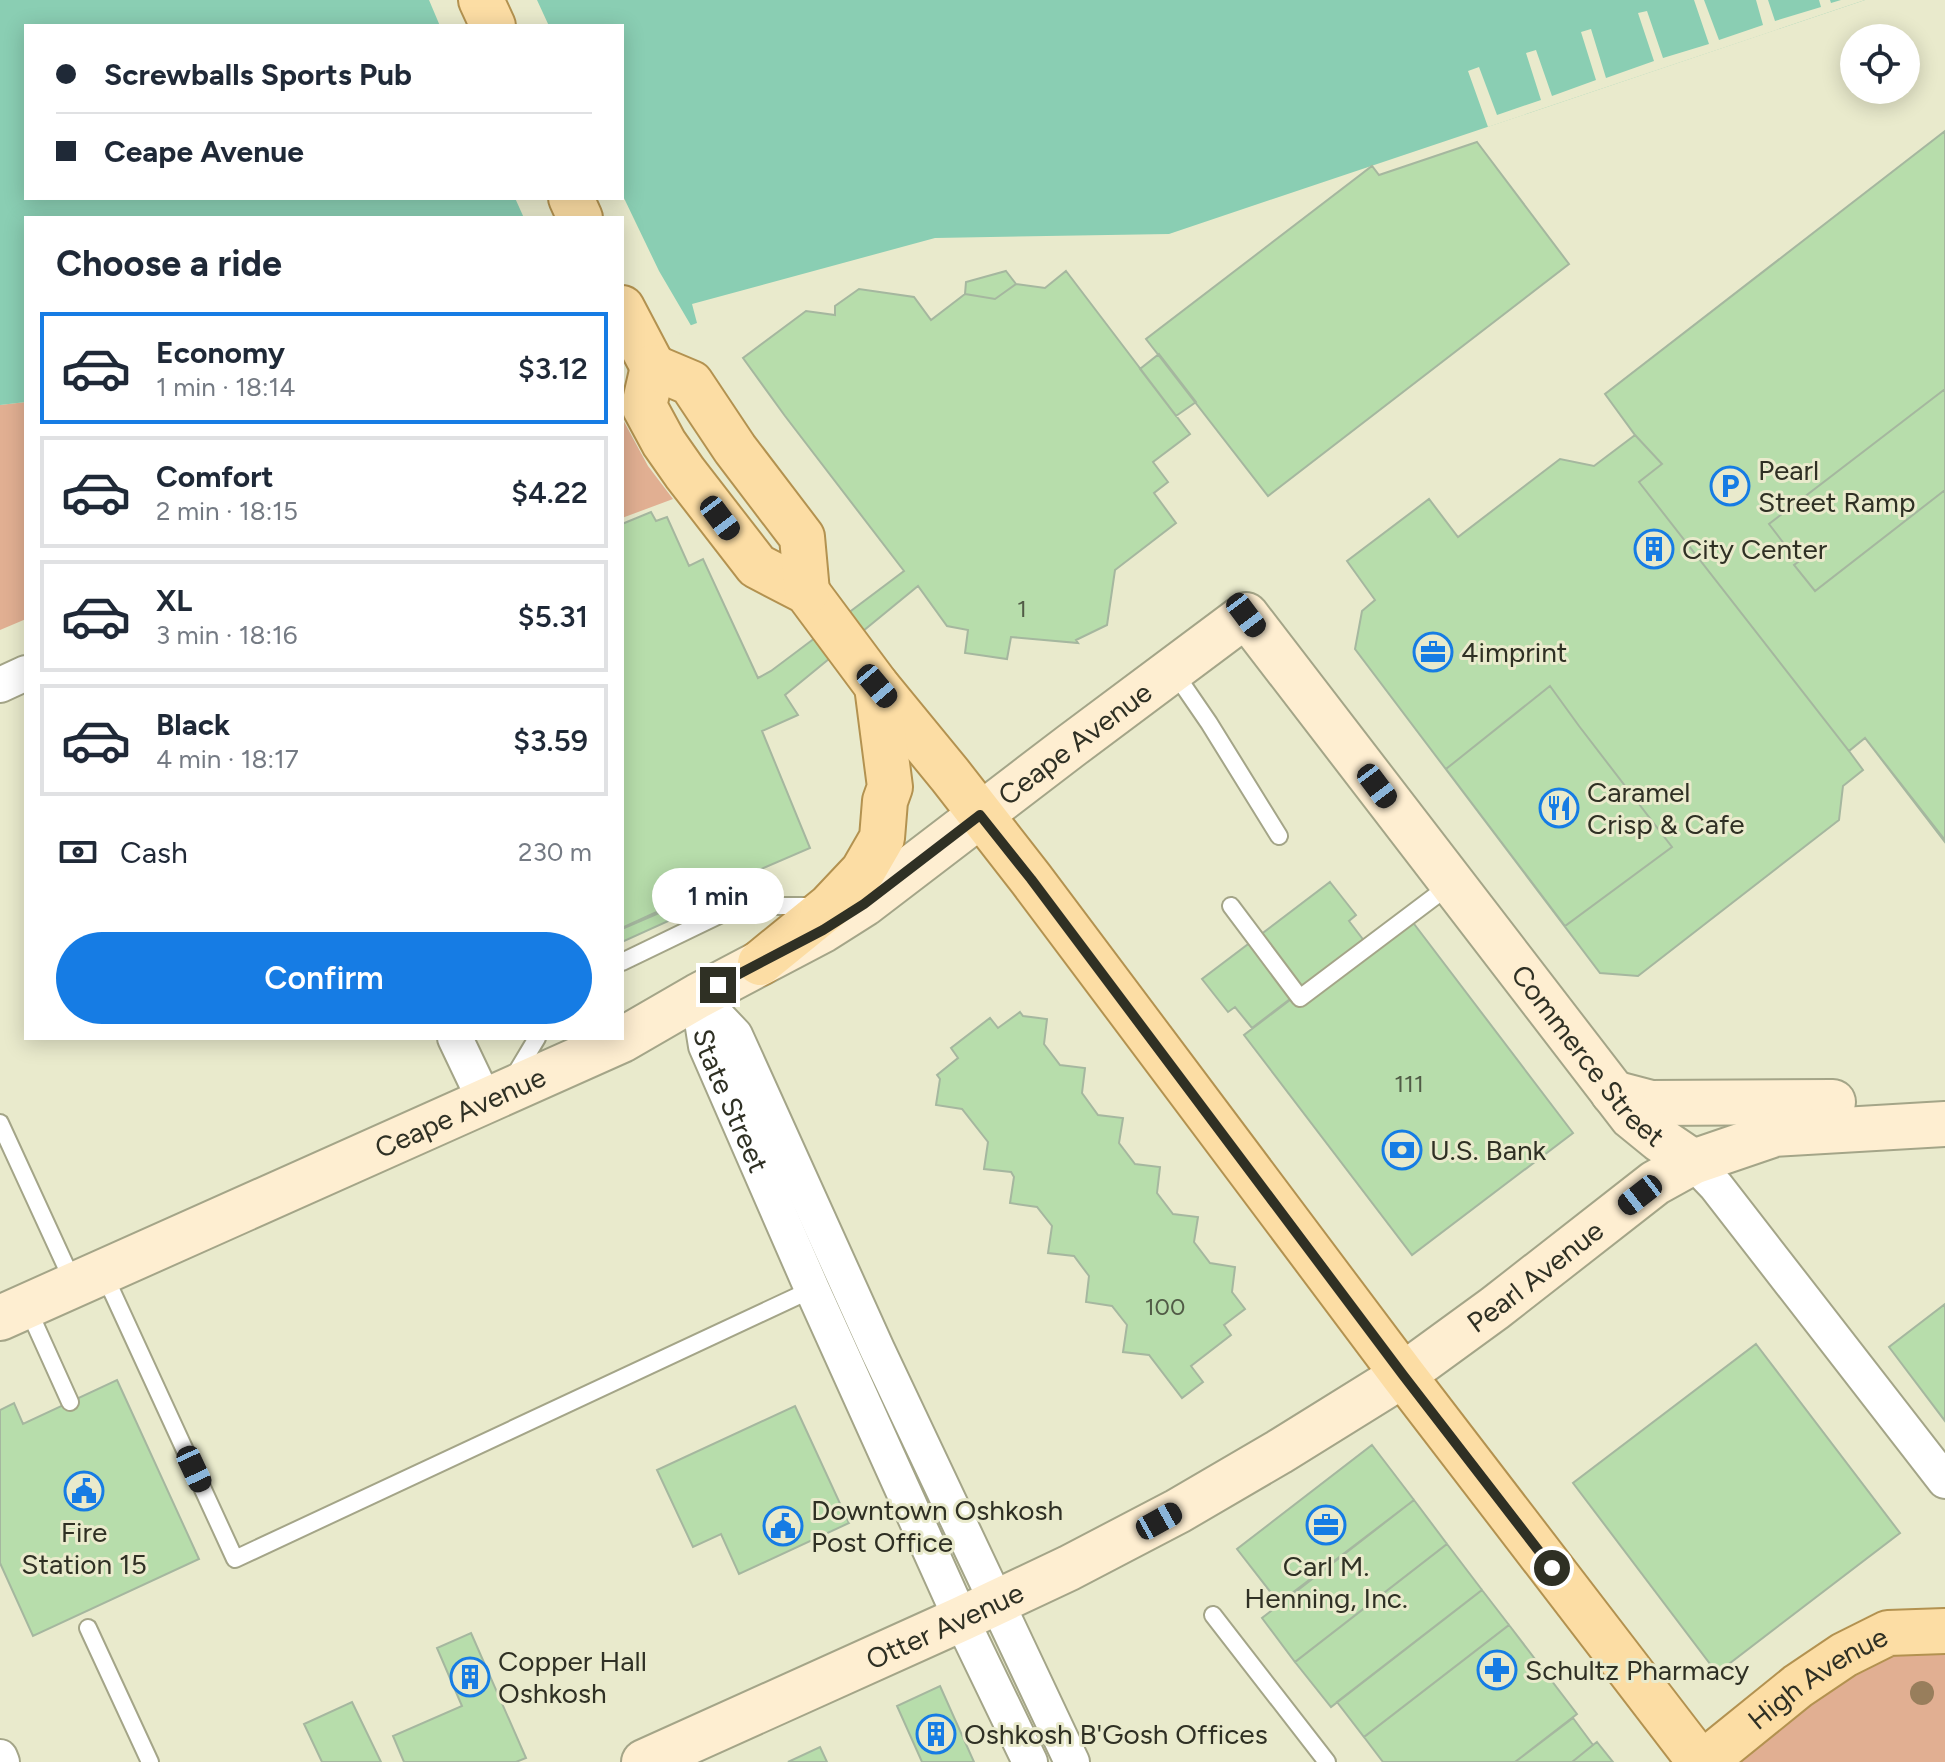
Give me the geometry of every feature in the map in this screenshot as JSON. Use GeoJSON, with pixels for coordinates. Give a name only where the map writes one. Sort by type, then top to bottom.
{"type":"FeatureCollection","features":[{"type":"Feature","properties":{"kind":"main road"},"geometry":{"type":"LineString","coordinates":[[481,0],[492,24]]}},
{"type":"Feature","properties":{"kind":"main road"},"geometry":{"type":"LineString","coordinates":[[624,312],[653,367],[691,383],[735,449],[802,537],[807,592],[877,686],[1041,891],[1403,1375],[1702,1762]]}},
{"type":"Feature","properties":{"kind":"main road"},"geometry":{"type":"LineString","coordinates":[[760,963],[847,905],[882,838],[885,801],[890,787],[877,686]]}},
{"type":"Feature","properties":{"kind":"main road","name":"High Avenue"},"geometry":{"type":"LineString","coordinates":[[1702,1762],[1798,1686],[1844,1655],[1888,1633],[1945,1631]]}},
{"type":"Feature","properties":{"kind":"street","name":"Ceape Avenue"},"geometry":{"type":"LineString","coordinates":[[847,905],[980,815],[1246,615]]}},
{"type":"Feature","properties":{"kind":"street","name":"Commerce Street"},"geometry":{"type":"LineString","coordinates":[[1246,615],[1632,1117],[1693,1162],[1716,1186],[1945,1481]]}},
{"type":"Feature","properties":{"kind":"street"},"geometry":{"type":"LineString","coordinates":[[0,685],[24,674]]}},
{"type":"Feature","properties":{"kind":"street","name":"Ceape Avenue"},"geometry":{"type":"LineString","coordinates":[[624,1039],[760,963]]}},
{"type":"Feature","properties":{"kind":"street","name":"State Street"},"geometry":{"type":"LineString","coordinates":[[698,996],[735,1035],[844,1275],[979,1610],[1030,1762]]}},
{"type":"Feature","properties":{"kind":"street","name":"State Street"},"geometry":{"type":"LineString","coordinates":[[698,996],[706,1046],[812,1289],[979,1610],[1072,1762]]}},
{"type":"Feature","properties":{"kind":"street"},"geometry":{"type":"LineString","coordinates":[[456,1040],[494,1096]]}},
{"type":"Feature","properties":{"kind":"street","name":"Ceape Avenue"},"geometry":{"type":"LineString","coordinates":[[13,1312],[622,1040]]}},
{"type":"Feature","properties":{"kind":"street"},"geometry":{"type":"LineString","coordinates":[[1613,1093],[1651,1103],[1849,1102],[1918,1105],[1945,1112]]}},
{"type":"Feature","properties":{"kind":"street","name":"Pearl Avenue"},"geometry":{"type":"LineString","coordinates":[[1403,1375],[1495,1308],[1655,1183],[1693,1162],[1775,1134],[1945,1124]]}},
{"type":"Feature","properties":{"kind":"street","name":"Otter Avenue"},"geometry":{"type":"LineString","coordinates":[[644,1762],[1069,1568],[1279,1452],[1403,1375]]}},
{"type":"Feature","properties":{"kind":"lane"},"geometry":{"type":"LineString","coordinates":[[1173,670],[1279,836]]}},
{"type":"Feature","properties":{"kind":"lane"},"geometry":{"type":"LineString","coordinates":[[1231,906],[1300,998],[1452,883]]}},
{"type":"Feature","properties":{"kind":"lane"},"geometry":{"type":"LineString","coordinates":[[624,961],[740,905],[847,905]]}},
{"type":"Feature","properties":{"kind":"lane"},"geometry":{"type":"LineString","coordinates":[[494,1096],[536,1040]]}},
{"type":"Feature","properties":{"kind":"lane"},"geometry":{"type":"LineString","coordinates":[[0,1123],[88,1278],[235,1559],[844,1275]]}},
{"type":"Feature","properties":{"kind":"lane"},"geometry":{"type":"LineString","coordinates":[[13,1312],[70,1402]]}},
{"type":"Feature","properties":{"kind":"lane"},"geometry":{"type":"LineString","coordinates":[[1213,1615],[1327,1762]]}},
{"type":"Feature","properties":{"kind":"lane"},"geometry":{"type":"LineString","coordinates":[[88,1628],[150,1762]]}},
{"type":"Feature","properties":{"kind":"shaded area"},"geometry":{"type":"Polygon","coordinates":[[[0,0],[1865,0],[1169,234],[935,238],[692,304],[697,323],[638,345],[624,216],[24,216],[24,402],[0,405],[0,0]]]}},
{"type":"Feature","properties":{"kind":"shaded area"},"geometry":{"type":"Polygon","coordinates":[[[24,402],[24,620],[0,630],[0,405],[24,402]]]}},
{"type":"Feature","properties":{"kind":"shaded area"},"geometry":{"type":"Polygon","coordinates":[[[624,422],[648,466],[673,499],[624,517],[624,422]]]}},
{"type":"Feature","properties":{"kind":"shaded area"},"geometry":{"type":"Polygon","coordinates":[[[1945,1631],[1945,1762],[1704,1762],[1798,1686],[1945,1631]]]}},
{"type":"Feature","properties":{"kind":"pier"},"geometry":{"type":"Polygon","coordinates":[[[429,0],[537,0],[548,24],[439,24],[429,0]]]}},
{"type":"Feature","properties":{"kind":"pier"},"geometry":{"type":"Polygon","coordinates":[[[1694,0],[1704,0],[1719,40],[1763,25],[1756,0],[1768,0],[1775,21],[1821,7],[1819,0],[1830,0],[1831,3],[1865,0],[1488,127],[1468,71],[1479,67],[1497,115],[1541,100],[1526,53],[1536,50],[1552,96],[1596,80],[1581,32],[1591,29],[1606,78],[1654,61],[1638,13],[1647,11],[1663,58],[1709,44],[1694,0]]]}},
{"type":"Feature","properties":{"kind":"pier"},"geometry":{"type":"Polygon","coordinates":[[[624,198],[659,271],[693,329],[624,353],[624,216],[523,216],[516,200],[624,198]]]}},
{"type":"Feature","properties":{"kind":"building","name":"Pearl Street Ramp"},"geometry":{"type":"Polygon","coordinates":[[[1945,131],[1945,389],[1769,524],[1798,562],[1794,565],[1815,591],[1945,490],[1945,842],[1865,738],[1849,751],[1639,482],[1662,464],[1635,435],[1605,394],[1945,131]]]}},
{"type":"Feature","properties":{"kind":"building","name":"City Center"},"geometry":{"type":"Polygon","coordinates":[[[1945,131],[1945,840],[1865,738],[1849,751],[1863,770],[1843,786],[1839,820],[1638,976],[1600,973],[1355,649],[1362,611],[1375,600],[1347,561],[1429,499],[1458,537],[1560,459],[1594,466],[1635,435],[1605,394],[1945,131]]]}},
{"type":"Feature","properties":{"kind":"building"},"geometry":{"type":"Polygon","coordinates":[[[1477,142],[1569,264],[1268,496],[1146,339],[1372,166],[1379,175],[1477,142]]]}},
{"type":"Feature","properties":{"kind":"building"},"geometry":{"type":"Polygon","coordinates":[[[1006,271],[1016,284],[995,299],[965,294],[966,282],[1006,271]]]}},
{"type":"Feature","properties":{"kind":"building"},"geometry":{"type":"Polygon","coordinates":[[[1066,271],[1190,434],[1153,462],[1168,482],[1154,493],[1176,523],[1115,570],[1107,625],[1076,640],[1078,643],[1011,637],[1007,659],[965,653],[968,630],[947,626],[918,586],[785,695],[798,715],[762,731],[810,848],[624,928],[624,523],[651,512],[656,521],[667,517],[689,566],[703,559],[758,678],[771,671],[904,571],[743,358],[806,311],[835,315],[835,306],[859,289],[914,297],[931,320],[965,294],[995,299],[1016,284],[1045,288],[1066,271]]]}},
{"type":"Feature","properties":{"kind":"building"},"geometry":{"type":"Polygon","coordinates":[[[1159,354],[1196,402],[1176,416],[1140,369],[1159,354]]]}},
{"type":"Feature","properties":{"kind":"building","name":"Caramel Crisp & Cafe"},"geometry":{"type":"Polygon","coordinates":[[[1550,686],[1672,847],[1565,926],[1446,769],[1550,686]]]}},
{"type":"Feature","properties":{"kind":"building"},"geometry":{"type":"Polygon","coordinates":[[[728,879],[732,888],[736,886],[728,894],[624,941],[624,927],[728,879]]]}},
{"type":"Feature","properties":{"kind":"building"},"geometry":{"type":"Polygon","coordinates":[[[1330,882],[1356,915],[1349,921],[1365,942],[1252,1028],[1235,1007],[1228,1012],[1202,979],[1330,882]]]}},
{"type":"Feature","properties":{"kind":"building"},"geometry":{"type":"Polygon","coordinates":[[[1405,912],[1573,1133],[1412,1255],[1244,1035],[1405,912]]]}},
{"type":"Feature","properties":{"kind":"building"},"geometry":{"type":"Polygon","coordinates":[[[1020,1012],[1023,1016],[1047,1019],[1044,1044],[1060,1065],[1085,1068],[1082,1093],[1098,1115],[1123,1118],[1119,1143],[1135,1164],[1160,1167],[1157,1193],[1173,1214],[1198,1217],[1194,1242],[1210,1263],[1235,1267],[1232,1292],[1245,1309],[1224,1325],[1231,1335],[1191,1366],[1203,1382],[1182,1398],[1149,1355],[1123,1352],[1127,1325],[1112,1306],[1086,1302],[1089,1276],[1074,1256],[1048,1253],[1052,1226],[1037,1207],[1010,1203],[1014,1177],[1011,1172],[984,1169],[988,1142],[962,1109],[936,1105],[940,1079],[937,1075],[958,1058],[951,1048],[990,1018],[998,1028],[1020,1012]]]}},
{"type":"Feature","properties":{"kind":"building"},"geometry":{"type":"Polygon","coordinates":[[[1945,1304],[1945,1421],[1889,1347],[1945,1304]]]}},
{"type":"Feature","properties":{"kind":"building"},"geometry":{"type":"Polygon","coordinates":[[[1756,1344],[1900,1533],[1717,1673],[1573,1483],[1756,1344]]]}},
{"type":"Feature","properties":{"kind":"building","name":"Fire Station 15"},"geometry":{"type":"Polygon","coordinates":[[[117,1380],[199,1559],[33,1636],[0,1563],[0,1410],[14,1403],[23,1424],[117,1380]]]}},
{"type":"Feature","properties":{"kind":"building"},"geometry":{"type":"Polygon","coordinates":[[[795,1406],[849,1523],[739,1574],[721,1534],[693,1547],[657,1470],[795,1406]]]}},
{"type":"Feature","properties":{"kind":"building","name":"Carl M. Henning, Inc."},"geometry":{"type":"Polygon","coordinates":[[[1372,1445],[1414,1500],[1279,1603],[1237,1549],[1372,1445]]]}},
{"type":"Feature","properties":{"kind":"building"},"geometry":{"type":"Polygon","coordinates":[[[1414,1500],[1447,1544],[1295,1662],[1262,1618],[1414,1500]]]}},
{"type":"Feature","properties":{"kind":"building"},"geometry":{"type":"Polygon","coordinates":[[[1447,1544],[1482,1590],[1331,1707],[1295,1662],[1447,1544]]]}},
{"type":"Feature","properties":{"kind":"building"},"geometry":{"type":"Polygon","coordinates":[[[1482,1590],[1509,1625],[1364,1737],[1337,1702],[1482,1590]]]}},
{"type":"Feature","properties":{"kind":"building","name":"Schultz Pharmacy"},"geometry":{"type":"Polygon","coordinates":[[[1509,1625],[1577,1714],[1515,1762],[1383,1762],[1364,1737],[1509,1625]]]}},
{"type":"Feature","properties":{"kind":"building","name":"Copper Hall Oshkosh"},"geometry":{"type":"Polygon","coordinates":[[[471,1633],[526,1758],[516,1762],[404,1762],[393,1736],[462,1706],[437,1648],[471,1633]]]}},
{"type":"Feature","properties":{"kind":"building","name":"Oshkosh B'Gosh Offices"},"geometry":{"type":"Polygon","coordinates":[[[940,1686],[974,1762],[922,1762],[897,1706],[940,1686]]]}},
{"type":"Feature","properties":{"kind":"building"},"geometry":{"type":"Polygon","coordinates":[[[352,1702],[381,1762],[322,1762],[304,1724],[352,1702]]]}},
{"type":"Feature","properties":{"kind":"building"},"geometry":{"type":"Polygon","coordinates":[[[1573,1718],[1593,1745],[1572,1762],[1515,1762],[1573,1718]]]}},
{"type":"Feature","properties":{"kind":"building"},"geometry":{"type":"Polygon","coordinates":[[[1597,1742],[1613,1762],[1572,1762],[1593,1745],[1597,1742]]]}},
{"type":"Feature","properties":{"kind":"building"},"geometry":{"type":"Polygon","coordinates":[[[820,1747],[827,1762],[788,1762],[820,1747]]]}},
{"type":"Feature","properties":{"kind":"place","name":"Pearl Street Ramp"},"geometry":{"type":"Point","coordinates":[1730,486]}},
{"type":"Feature","properties":{"kind":"place","name":"City Center"},"geometry":{"type":"Point","coordinates":[1654,549]}},
{"type":"Feature","properties":{"kind":"place","name":"4imprint"},"geometry":{"type":"Point","coordinates":[1433,652]}},
{"type":"Feature","properties":{"kind":"place","name":"Caramel Crisp & Cafe"},"geometry":{"type":"Point","coordinates":[1559,808]}},
{"type":"Feature","properties":{"kind":"place","name":"U.S. Bank"},"geometry":{"type":"Point","coordinates":[1402,1150]}},
{"type":"Feature","properties":{"kind":"place","name":"Fire Station 15"},"geometry":{"type":"Point","coordinates":[84,1491]}},
{"type":"Feature","properties":{"kind":"place","name":"Carl M. Henning, Inc."},"geometry":{"type":"Point","coordinates":[1326,1525]}},
{"type":"Feature","properties":{"kind":"place","name":"Downtown Oshkosh Post Office"},"geometry":{"type":"Point","coordinates":[783,1526]}},
{"type":"Feature","properties":{"kind":"place","name":"Schultz Pharmacy"},"geometry":{"type":"Point","coordinates":[1497,1670]}},
{"type":"Feature","properties":{"kind":"place","name":"Copper Hall Oshkosh"},"geometry":{"type":"Point","coordinates":[470,1677]}},
{"type":"Feature","properties":{"kind":"place","name":"Oshkosh B'Gosh Offices"},"geometry":{"type":"Point","coordinates":[936,1734]}},
{"type":"Feature","properties":{"kind":"route"},"geometry":{"type":"LineString","coordinates":[[718,985],[823,930],[864,904],[980,815],[1552,1568]]}}]}
